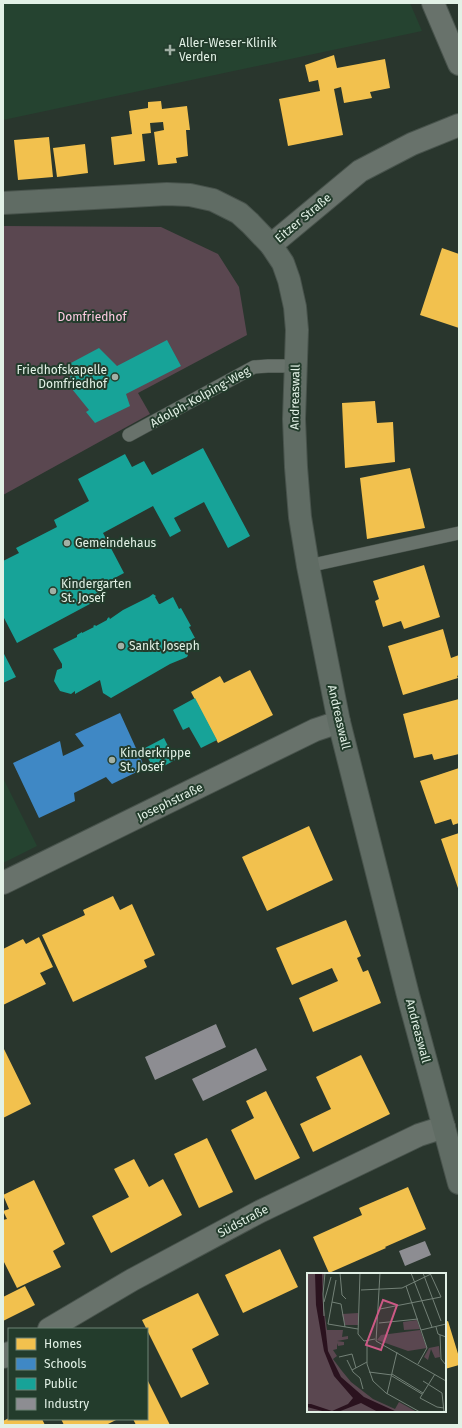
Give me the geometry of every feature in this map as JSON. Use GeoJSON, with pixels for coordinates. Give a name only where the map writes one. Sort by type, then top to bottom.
{"type":"FeatureCollection","features":[{"type":"Feature","properties":{"kind":"main road","name":"Eitzer Straße"},"geometry":{"type":"LineString","coordinates":[[3,203],[160,194],[190,195],[213,200],[239,213],[271,245]]}},
{"type":"Feature","properties":{"kind":"main road","name":"Andreaswall"},"geometry":{"type":"LineString","coordinates":[[271,245],[283,263],[293,293],[296,330],[294,419],[300,517],[308,566],[339,722],[408,995],[459,1183]]}},
{"type":"Feature","properties":{"kind":"street"},"geometry":{"type":"LineString","coordinates":[[433,3],[459,64]]}},
{"type":"Feature","properties":{"kind":"street","name":"Eitzer Straße"},"geometry":{"type":"LineString","coordinates":[[271,245],[360,170],[412,144],[459,125]]}},
{"type":"Feature","properties":{"kind":"street","name":"Josephstraße"},"geometry":{"type":"LineString","coordinates":[[3,883],[315,730],[339,722]]}},
{"type":"Feature","properties":{"kind":"street","name":"Südstraße"},"geometry":{"type":"LineString","coordinates":[[51,1328],[132,1280],[259,1212],[419,1135],[444,1127]]}},
{"type":"Feature","properties":{"kind":"lane","name":"Adolph-Kolping-Weg"},"geometry":{"type":"LineString","coordinates":[[129,435],[254,368],[268,366],[296,366]]}},
{"type":"Feature","properties":{"kind":"lane"},"geometry":{"type":"LineString","coordinates":[[308,566],[459,533]]}},
{"type":"Feature","properties":{"kind":"shaded area","name":"Aller-Weser-Klinik Verden"},"geometry":{"type":"Polygon","coordinates":[[[3,3],[410,3],[422,31],[3,120],[3,3]]]}},
{"type":"Feature","properties":{"kind":"shaded area"},"geometry":{"type":"Polygon","coordinates":[[[3,778],[37,846],[3,863],[3,778]]]}},
{"type":"Feature","properties":{"kind":"green space","name":"Domfriedhof"},"geometry":{"type":"Polygon","coordinates":[[[3,226],[161,227],[218,254],[239,287],[247,335],[138,393],[150,414],[3,495],[3,226]]]}},
{"type":"Feature","properties":{"kind":"building: Homes"},"geometry":{"type":"Polygon","coordinates":[[[334,55],[337,68],[385,59],[390,88],[370,92],[372,98],[344,103],[341,87],[334,89],[343,135],[288,146],[279,99],[320,91],[318,80],[309,82],[305,65],[334,55]]]}},
{"type":"Feature","properties":{"kind":"building: Homes"},"geometry":{"type":"Polygon","coordinates":[[[161,101],[162,109],[187,106],[190,130],[186,130],[188,156],[176,158],[177,163],[158,165],[154,132],[164,130],[163,122],[150,123],[151,133],[142,134],[145,161],[114,165],[111,137],[132,134],[129,111],[148,108],[148,102],[161,101]]]}},
{"type":"Feature","properties":{"kind":"building: Homes"},"geometry":{"type":"Polygon","coordinates":[[[49,137],[53,177],[18,180],[14,140],[49,137]]]}},
{"type":"Feature","properties":{"kind":"building: Homes"},"geometry":{"type":"Polygon","coordinates":[[[85,144],[88,173],[57,177],[53,148],[85,144]]]}},
{"type":"Feature","properties":{"kind":"building: Homes"},"geometry":{"type":"Polygon","coordinates":[[[442,248],[459,254],[459,328],[420,315],[442,248]]]}},
{"type":"Feature","properties":{"kind":"building: Homes"},"geometry":{"type":"Polygon","coordinates":[[[375,401],[377,423],[393,422],[395,462],[345,468],[342,403],[375,401]]]}},
{"type":"Feature","properties":{"kind":"building: Homes"},"geometry":{"type":"Polygon","coordinates":[[[410,468],[425,528],[367,539],[360,478],[410,468]]]}},
{"type":"Feature","properties":{"kind":"building: Homes"},"geometry":{"type":"Polygon","coordinates":[[[424,565],[440,617],[404,629],[401,621],[383,627],[375,601],[379,599],[373,581],[424,565]]]}},
{"type":"Feature","properties":{"kind":"building: Homes"},"geometry":{"type":"Polygon","coordinates":[[[443,629],[451,658],[459,655],[458,678],[403,695],[388,646],[443,629]]]}},
{"type":"Feature","properties":{"kind":"building: Homes"},"geometry":{"type":"Polygon","coordinates":[[[250,670],[273,715],[218,743],[191,692],[220,676],[224,683],[250,670]]]}},
{"type":"Feature","properties":{"kind":"building: Homes"},"geometry":{"type":"Polygon","coordinates":[[[459,699],[459,754],[434,760],[432,754],[414,758],[403,714],[459,699]]]}},
{"type":"Feature","properties":{"kind":"building: Homes"},"geometry":{"type":"Polygon","coordinates":[[[459,768],[459,823],[453,825],[451,819],[435,824],[420,781],[459,768]]]}},
{"type":"Feature","properties":{"kind":"building: Homes"},"geometry":{"type":"Polygon","coordinates":[[[309,826],[333,880],[267,911],[242,857],[309,826]]]}},
{"type":"Feature","properties":{"kind":"building: Homes"},"geometry":{"type":"Polygon","coordinates":[[[459,833],[459,891],[441,839],[459,833]]]}},
{"type":"Feature","properties":{"kind":"building: Homes"},"geometry":{"type":"Polygon","coordinates":[[[113,896],[120,910],[132,904],[155,955],[144,960],[147,967],[73,1002],[42,935],[85,915],[83,910],[113,896]]]}},
{"type":"Feature","properties":{"kind":"building: Homes"},"geometry":{"type":"Polygon","coordinates":[[[346,920],[361,956],[357,958],[363,972],[368,970],[381,1003],[313,1032],[299,998],[338,981],[332,968],[292,985],[276,948],[346,920]]]}},
{"type":"Feature","properties":{"kind":"building: Homes"},"geometry":{"type":"Polygon","coordinates":[[[39,937],[53,967],[40,973],[46,984],[3,1005],[3,949],[23,939],[26,944],[39,937]]]}},
{"type":"Feature","properties":{"kind":"building: Homes"},"geometry":{"type":"Polygon","coordinates":[[[3,1047],[31,1104],[3,1118],[3,1047]]]}},
{"type":"Feature","properties":{"kind":"building: Homes"},"geometry":{"type":"Polygon","coordinates":[[[361,1055],[390,1114],[313,1152],[300,1124],[331,1109],[316,1077],[361,1055]]]}},
{"type":"Feature","properties":{"kind":"building: Homes"},"geometry":{"type":"Polygon","coordinates":[[[266,1091],[300,1158],[255,1180],[231,1130],[254,1118],[246,1101],[266,1091]]]}},
{"type":"Feature","properties":{"kind":"building: Homes"},"geometry":{"type":"Polygon","coordinates":[[[207,1138],[233,1192],[199,1208],[174,1154],[207,1138]]]}},
{"type":"Feature","properties":{"kind":"building: Homes"},"geometry":{"type":"Polygon","coordinates":[[[134,1159],[149,1187],[163,1179],[182,1215],[111,1253],[92,1216],[129,1197],[114,1169],[134,1159]]]}},
{"type":"Feature","properties":{"kind":"building: Homes"},"geometry":{"type":"Polygon","coordinates":[[[34,1180],[65,1244],[53,1251],[61,1267],[17,1288],[3,1260],[3,1220],[7,1219],[3,1211],[9,1209],[3,1195],[34,1180]]]}},
{"type":"Feature","properties":{"kind":"building: Homes"},"geometry":{"type":"Polygon","coordinates":[[[408,1187],[426,1229],[329,1273],[313,1237],[362,1215],[359,1208],[408,1187]]]}},
{"type":"Feature","properties":{"kind":"building: Homes"},"geometry":{"type":"Polygon","coordinates":[[[280,1249],[298,1287],[243,1313],[225,1275],[280,1249]]]}},
{"type":"Feature","properties":{"kind":"building: Homes"},"geometry":{"type":"Polygon","coordinates":[[[25,1286],[35,1305],[3,1321],[3,1297],[25,1286]]]}},
{"type":"Feature","properties":{"kind":"building: Homes"},"geometry":{"type":"Polygon","coordinates":[[[198,1293],[219,1335],[192,1349],[209,1384],[181,1398],[148,1332],[148,1328],[146,1328],[142,1320],[198,1293]]]}},
{"type":"Feature","properties":{"kind":"building: Homes"},"geometry":{"type":"Polygon","coordinates":[[[448,1321],[459,1357],[459,1365],[446,1369],[446,1322],[448,1321]]]}},
{"type":"Feature","properties":{"kind":"building: Homes"},"geometry":{"type":"Polygon","coordinates":[[[148,1381],[170,1425],[136,1425],[134,1420],[148,1420],[148,1381]]]}},
{"type":"Feature","properties":{"kind":"building: Homes"},"geometry":{"type":"Polygon","coordinates":[[[8,1418],[8,1420],[42,1420],[45,1425],[3,1425],[3,1421],[8,1418]]]}},
{"type":"Feature","properties":{"kind":"building: Homes"},"geometry":{"type":"Polygon","coordinates":[[[62,1420],[116,1420],[106,1425],[64,1425],[62,1420]]]}},
{"type":"Feature","properties":{"kind":"building: Schools"},"geometry":{"type":"Polygon","coordinates":[[[120,713],[145,768],[112,784],[106,777],[74,793],[75,801],[39,818],[13,763],[60,741],[63,756],[84,746],[75,734],[120,713]]]}},
{"type":"Feature","properties":{"kind":"building: Public","name":"Friedhofskapelle Domfriedhof"},"geometry":{"type":"Polygon","coordinates":[[[167,340],[181,366],[126,394],[130,406],[95,423],[86,412],[89,410],[72,389],[69,364],[99,348],[117,366],[167,340]]]}},
{"type":"Feature","properties":{"kind":"building: Public","name":"Gemeindehaus"},"geometry":{"type":"Polygon","coordinates":[[[203,448],[250,536],[228,548],[204,502],[174,518],[181,531],[170,537],[153,506],[103,533],[124,573],[96,588],[101,598],[17,643],[3,616],[3,561],[19,553],[16,548],[57,527],[54,520],[89,501],[78,479],[125,454],[132,467],[144,461],[152,475],[203,448]]]}},
{"type":"Feature","properties":{"kind":"building: Public","name":"Sankt Joseph"},"geometry":{"type":"Polygon","coordinates":[[[153,594],[156,596],[155,597],[159,604],[173,597],[179,609],[181,608],[191,626],[189,627],[195,638],[182,645],[188,655],[187,657],[170,664],[111,698],[103,693],[100,680],[75,694],[75,691],[71,694],[60,691],[54,681],[57,670],[62,668],[62,664],[53,649],[153,594]]]}},
{"type":"Feature","properties":{"kind":"building: Public"},"geometry":{"type":"Polygon","coordinates":[[[3,652],[16,677],[3,683],[3,652]]]}},
{"type":"Feature","properties":{"kind":"building: Public"},"geometry":{"type":"Polygon","coordinates":[[[195,698],[217,740],[201,748],[189,727],[183,730],[173,710],[195,698]]]}},
{"type":"Feature","properties":{"kind":"building: Public"},"geometry":{"type":"Polygon","coordinates":[[[164,738],[175,760],[155,771],[143,749],[164,738]]]}},
{"type":"Feature","properties":{"kind":"building: Industry"},"geometry":{"type":"Polygon","coordinates":[[[216,1024],[226,1047],[155,1080],[145,1057],[216,1024]]]}},
{"type":"Feature","properties":{"kind":"building: Industry"},"geometry":{"type":"Polygon","coordinates":[[[256,1048],[267,1070],[203,1101],[192,1079],[256,1048]]]}},
{"type":"Feature","properties":{"kind":"building: Industry"},"geometry":{"type":"Polygon","coordinates":[[[425,1241],[431,1255],[405,1266],[399,1251],[425,1241]]]}},
{"type":"Feature","properties":{"kind":"place","name":"Aller-Weser-Klinik Verden"},"geometry":{"type":"Point","coordinates":[170,50]}},
{"type":"Feature","properties":{"kind":"place","name":"Friedhofskapelle Domfriedhof"},"geometry":{"type":"Point","coordinates":[115,377]}},
{"type":"Feature","properties":{"kind":"place","name":"Gemeindehaus"},"geometry":{"type":"Point","coordinates":[67,543]}},
{"type":"Feature","properties":{"kind":"place","name":"Kindergarten St. Josef"},"geometry":{"type":"Point","coordinates":[53,591]}},
{"type":"Feature","properties":{"kind":"place","name":"Sankt Joseph"},"geometry":{"type":"Point","coordinates":[121,646]}},
{"type":"Feature","properties":{"kind":"place","name":"Kinderkrippe St. Josef"},"geometry":{"type":"Point","coordinates":[112,760]}}]}
